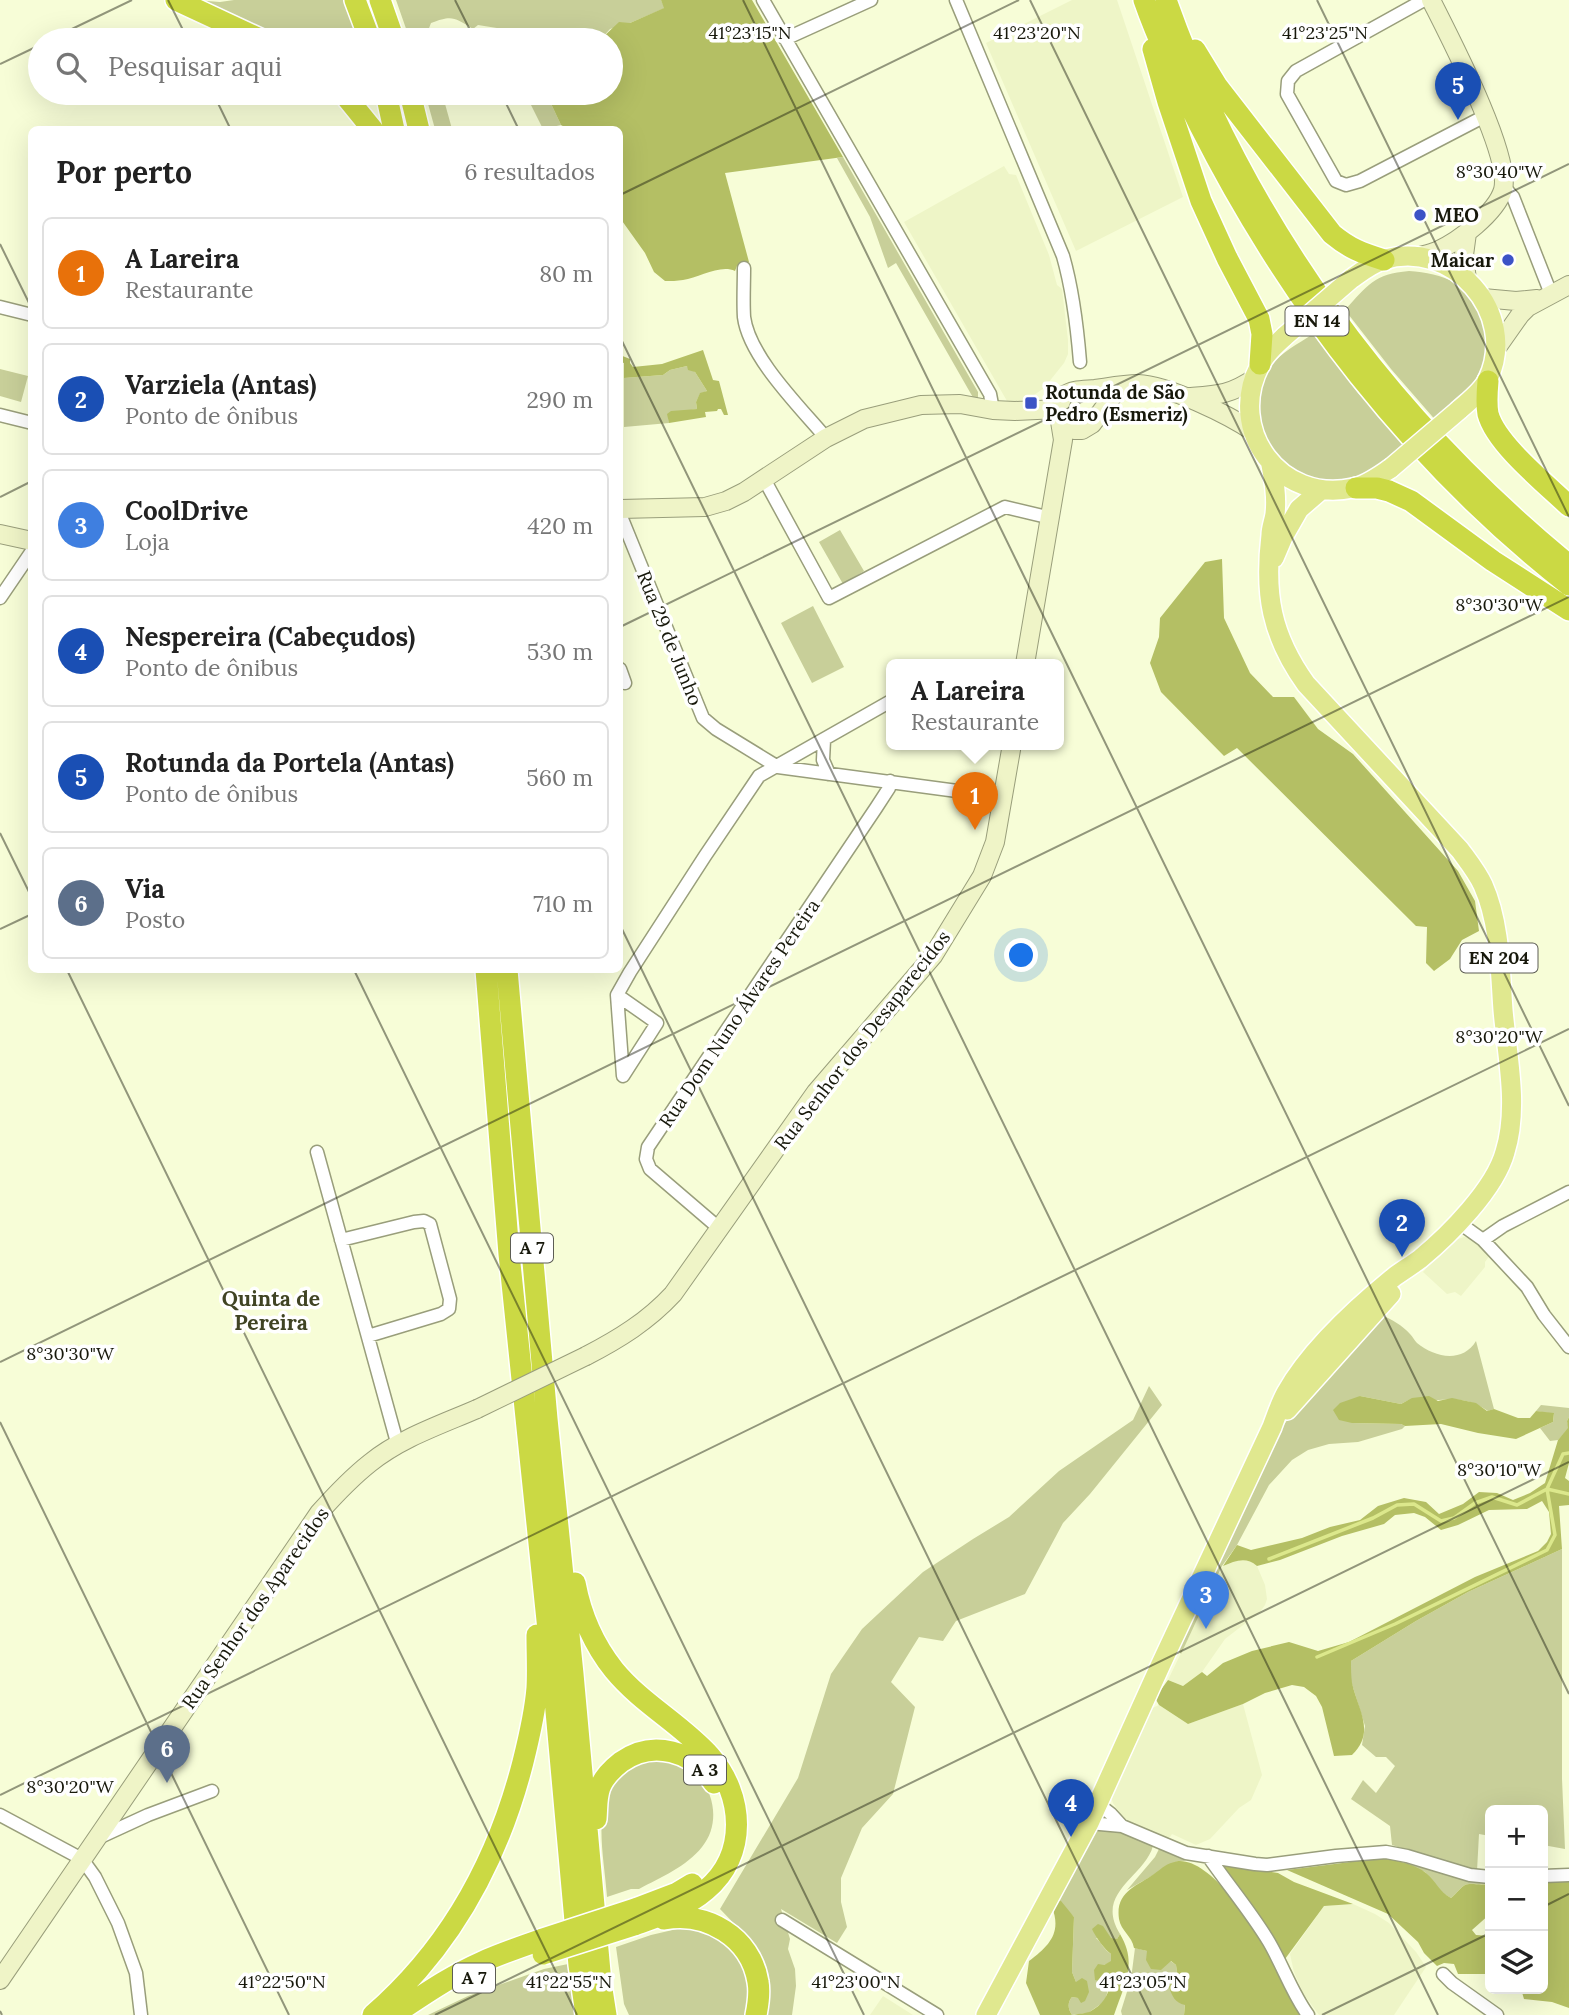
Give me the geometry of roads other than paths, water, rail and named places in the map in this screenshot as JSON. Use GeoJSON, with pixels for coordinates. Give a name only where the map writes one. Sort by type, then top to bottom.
{"type":"FeatureCollection","features":[{"type":"Feature","properties":{"kind":"highway"},"geometry":{"type":"LineString","coordinates":[[176,0],[236,28]]}},
{"type":"Feature","properties":{"kind":"highway"},"geometry":{"type":"LineString","coordinates":[[355,0],[366,28]]}},
{"type":"Feature","properties":{"kind":"highway"},"geometry":{"type":"LineString","coordinates":[[380,0],[390,28]]}},
{"type":"Feature","properties":{"kind":"highway"},"geometry":{"type":"LineString","coordinates":[[1142,0],[1168,102],[1201,201],[1259,318],[1262,334],[1257,371]]}},
{"type":"Feature","properties":{"kind":"highway","name":"EN 14"},"geometry":{"type":"LineString","coordinates":[[1142,0],[1227,178],[1286,277],[1324,330],[1367,385],[1431,458],[1503,529],[1569,585]]}},
{"type":"Feature","properties":{"kind":"highway"},"geometry":{"type":"LineString","coordinates":[[1167,0],[1217,86],[1332,234],[1359,253],[1384,260]]}},
{"type":"Feature","properties":{"kind":"highway","name":"EN 14"},"geometry":{"type":"LineString","coordinates":[[1167,0],[1198,84],[1233,156],[1272,226],[1325,304],[1366,358],[1433,437],[1499,505],[1569,565]]}},
{"type":"Feature","properties":{"kind":"highway"},"geometry":{"type":"LineString","coordinates":[[353,105],[370,126]]}},
{"type":"Feature","properties":{"kind":"highway"},"geometry":{"type":"LineString","coordinates":[[389,105],[393,126]]}},
{"type":"Feature","properties":{"kind":"highway"},"geometry":{"type":"LineString","coordinates":[[413,105],[418,126]]}},
{"type":"Feature","properties":{"kind":"highway"},"geometry":{"type":"LineString","coordinates":[[1488,381],[1486,397],[1493,427],[1506,445],[1569,506]]}},
{"type":"Feature","properties":{"kind":"highway"},"geometry":{"type":"LineString","coordinates":[[1356,488],[1377,488],[1411,501],[1493,561],[1569,610]]}},
{"type":"Feature","properties":{"kind":"highway","name":"A 7"},"geometry":{"type":"LineString","coordinates":[[485,973],[509,1254],[586,2015]]}},
{"type":"Feature","properties":{"kind":"highway","name":"A 7"},"geometry":{"type":"LineString","coordinates":[[507,973],[547,1419],[606,2015]]}},
{"type":"Feature","properties":{"kind":"highway","name":"A 7"},"geometry":{"type":"LineString","coordinates":[[558,1527],[569,1551],[585,1620],[597,1645],[613,1669],[632,1690],[708,1754],[727,1780],[735,1806],[737,1820],[734,1848],[716,1881],[686,1904],[634,1917]]}},
{"type":"Feature","properties":{"kind":"highway"},"geometry":{"type":"LineString","coordinates":[[373,2015],[425,1964],[445,1936],[478,1881],[501,1833],[517,1785],[537,1690],[538,1595],[544,1586]]}},
{"type":"Feature","properties":{"kind":"highway","name":"A 3"},"geometry":{"type":"LineString","coordinates":[[588,1849],[596,1842],[597,1797],[601,1784],[607,1774],[623,1760],[650,1750],[671,1751],[691,1759],[708,1773],[719,1794],[724,1816],[722,1839],[713,1863],[690,1885],[634,1917]]}},
{"type":"Feature","properties":{"kind":"highway"},"geometry":{"type":"LineString","coordinates":[[393,2015],[480,1962],[543,1946],[634,1917],[675,1917],[713,1923],[730,1934],[743,1949],[758,1982],[756,2015]]}},
{"type":"Feature","properties":{"kind":"highway","name":"A 7"},"geometry":{"type":"LineString","coordinates":[[412,2015],[447,1991],[543,1946]]}},
{"type":"Feature","properties":{"kind":"highway"},"geometry":{"type":"LineString","coordinates":[[601,1983],[618,2015]]}},
{"type":"Feature","properties":{"kind":"main road"},"geometry":{"type":"LineString","coordinates":[[1257,371],[1269,352],[1284,336],[1351,279],[1384,260],[1416,257],[1454,270],[1467,279],[1483,298],[1495,330],[1496,349],[1488,381],[1460,410],[1374,479],[1356,488],[1331,491],[1297,483],[1271,465]]}},
{"type":"Feature","properties":{"kind":"main road","name":"EN 204"},"geometry":{"type":"LineString","coordinates":[[986,2015],[1089,1823],[1286,1392],[1315,1352],[1384,1286],[1420,1258],[1458,1222],[1480,1196],[1497,1173],[1506,1151],[1511,1121],[1494,918],[1474,868],[1306,684],[1280,642],[1269,599],[1275,487],[1271,465],[1254,432],[1249,407],[1257,371]]}},
{"type":"Feature","properties":{"kind":"main road","name":"EN 204"},"geometry":{"type":"LineString","coordinates":[[1270,569],[1283,537],[1299,509],[1321,489]]}},
{"type":"Feature","properties":{"kind":"street"},"geometry":{"type":"LineString","coordinates":[[763,0],[990,394],[993,410]]}},
{"type":"Feature","properties":{"kind":"street"},"geometry":{"type":"LineString","coordinates":[[785,39],[871,0]]}},
{"type":"Feature","properties":{"kind":"street"},"geometry":{"type":"LineString","coordinates":[[956,0],[1063,256],[1075,309],[1080,362]]}},
{"type":"Feature","properties":{"kind":"street"},"geometry":{"type":"LineString","coordinates":[[1424,0],[1297,71],[1288,81],[1287,94],[1336,181],[1346,185],[1360,181],[1485,116]]}},
{"type":"Feature","properties":{"kind":"street"},"geometry":{"type":"LineString","coordinates":[[1416,257],[1435,252],[1467,233],[1497,203],[1504,187],[1502,166],[1485,116],[1460,56],[1431,0]]}},
{"type":"Feature","properties":{"kind":"street"},"geometry":{"type":"LineString","coordinates":[[1504,187],[1513,197],[1546,297]]}},
{"type":"Feature","properties":{"kind":"street"},"geometry":{"type":"LineString","coordinates":[[1467,233],[1464,255],[1467,279]]}},
{"type":"Feature","properties":{"kind":"street"},"geometry":{"type":"LineString","coordinates":[[744,268],[744,316],[748,334],[774,375],[825,438]]}},
{"type":"Feature","properties":{"kind":"street"},"geometry":{"type":"LineString","coordinates":[[1496,349],[1520,315],[1569,285]]}},
{"type":"Feature","properties":{"kind":"street"},"geometry":{"type":"LineString","coordinates":[[1483,298],[1516,302],[1546,297]]}},
{"type":"Feature","properties":{"kind":"street"},"geometry":{"type":"LineString","coordinates":[[0,307],[28,314]]}},
{"type":"Feature","properties":{"kind":"street"},"geometry":{"type":"LineString","coordinates":[[18,311],[28,308]]}},
{"type":"Feature","properties":{"kind":"street"},"geometry":{"type":"LineString","coordinates":[[1184,397],[1219,396],[1239,389],[1257,371]]}},
{"type":"Feature","properties":{"kind":"street"},"geometry":{"type":"LineString","coordinates":[[1026,659],[1063,440],[1060,402],[1069,392],[1137,384],[1156,387],[1184,397],[1254,432]]}},
{"type":"Feature","properties":{"kind":"street"},"geometry":{"type":"LineString","coordinates":[[1057,468],[1070,445],[1082,430],[1092,424],[1120,386]]}},
{"type":"Feature","properties":{"kind":"street"},"geometry":{"type":"LineString","coordinates":[[1083,390],[1095,399],[1098,414]]}},
{"type":"Feature","properties":{"kind":"street"},"geometry":{"type":"LineString","coordinates":[[623,511],[705,507],[726,501],[825,438],[864,419],[921,405],[960,404],[993,410],[1060,415],[1074,430],[1082,430]]}},
{"type":"Feature","properties":{"kind":"street"},"geometry":{"type":"LineString","coordinates":[[0,415],[28,422]]}},
{"type":"Feature","properties":{"kind":"street"},"geometry":{"type":"LineString","coordinates":[[764,479],[829,598],[1005,507],[1051,519]]}},
{"type":"Feature","properties":{"kind":"street","name":"Rua 29 de Junho"},"geometry":{"type":"LineString","coordinates":[[623,518],[703,718],[778,767]]}},
{"type":"Feature","properties":{"kind":"street"},"geometry":{"type":"LineString","coordinates":[[0,534],[28,540]]}},
{"type":"Feature","properties":{"kind":"street"},"geometry":{"type":"LineString","coordinates":[[0,598],[28,557]]}},
{"type":"Feature","properties":{"kind":"street"},"geometry":{"type":"LineString","coordinates":[[623,677],[625,683]]}},
{"type":"Feature","properties":{"kind":"street"},"geometry":{"type":"LineString","coordinates":[[617,995],[657,1023],[623,1076],[617,995],[759,776],[886,704]]}},
{"type":"Feature","properties":{"kind":"street"},"geometry":{"type":"LineString","coordinates":[[824,740],[823,760],[829,774]]}},
{"type":"Feature","properties":{"kind":"street","name":"Rua Senhor dos Desaparecidos"},"geometry":{"type":"LineString","coordinates":[[477,1409],[624,1336],[673,1294],[816,1092],[933,956],[982,876],[995,842],[1012,750]]}},
{"type":"Feature","properties":{"kind":"street"},"geometry":{"type":"LineString","coordinates":[[778,767],[1005,796]]}},
{"type":"Feature","properties":{"kind":"street","name":"Rua Dom Nuno Álvares Pereira"},"geometry":{"type":"LineString","coordinates":[[720,1229],[650,1169],[646,1158],[649,1147],[876,808],[889,788],[890,781]]}},
{"type":"Feature","properties":{"kind":"street"},"geometry":{"type":"LineString","coordinates":[[317,1152],[398,1446]]}},
{"type":"Feature","properties":{"kind":"street"},"geometry":{"type":"LineString","coordinates":[[1483,1240],[1503,1226],[1569,1192]]}},
{"type":"Feature","properties":{"kind":"street"},"geometry":{"type":"LineString","coordinates":[[341,1240],[414,1222],[424,1221],[430,1224],[450,1299],[449,1310],[368,1336]]}},
{"type":"Feature","properties":{"kind":"street"},"geometry":{"type":"LineString","coordinates":[[1458,1222],[1483,1240],[1527,1287],[1544,1315],[1569,1347]]}},
{"type":"Feature","properties":{"kind":"street","name":"Rua Senhor dos Aparecidos"},"geometry":{"type":"LineString","coordinates":[[0,1980],[319,1513],[345,1484],[372,1461],[416,1435],[477,1409]]}},
{"type":"Feature","properties":{"kind":"street"},"geometry":{"type":"LineString","coordinates":[[95,1840],[148,1815],[212,1791]]}},
{"type":"Feature","properties":{"kind":"street"},"geometry":{"type":"LineString","coordinates":[[1098,1804],[1122,1826]]}},
{"type":"Feature","properties":{"kind":"street"},"geometry":{"type":"LineString","coordinates":[[0,1815],[82,1859],[95,1877],[118,1923],[136,1973],[141,2015]]}},
{"type":"Feature","properties":{"kind":"street"},"geometry":{"type":"LineString","coordinates":[[1089,1823],[1122,1826],[1174,1849],[1267,1865],[1386,1852],[1470,1875],[1485,1876]]}},
{"type":"Feature","properties":{"kind":"street"},"geometry":{"type":"LineString","coordinates":[[1208,1856],[1252,1917],[1308,2015]]}},
{"type":"Feature","properties":{"kind":"street"},"geometry":{"type":"LineString","coordinates":[[1548,1876],[1569,1875]]}},
{"type":"Feature","properties":{"kind":"street"},"geometry":{"type":"LineString","coordinates":[[782,1920],[937,2015]]}},
{"type":"Feature","properties":{"kind":"street"},"geometry":{"type":"LineString","coordinates":[[1443,1974],[1497,2015]]}},
{"type":"Feature","properties":{"kind":"waterway"},"geometry":{"type":"LineString","coordinates":[[1269,1559],[1373,1518],[1397,1505],[1414,1504],[1441,1521],[1454,1518],[1475,1503],[1492,1497],[1517,1505],[1547,1489],[1563,1454],[1569,1453]]}},
{"type":"Feature","properties":{"kind":"waterway"},"geometry":{"type":"LineString","coordinates":[[1317,1657],[1395,1624],[1547,1550],[1555,1535],[1547,1489],[1569,1494]]}},
{"type":"Feature","properties":{"kind":"place","name":"Rotunda da Portela (Antas)"},"geometry":{"type":"Point","coordinates":[1458,120]}},
{"type":"Feature","properties":{"kind":"place","name":"MEO"},"geometry":{"type":"Point","coordinates":[1420,215]}},
{"type":"Feature","properties":{"kind":"place","name":"Maicar"},"geometry":{"type":"Point","coordinates":[1508,260]}},
{"type":"Feature","properties":{"kind":"place","name":"Rotunda de São Pedro (Esmeriz)"},"geometry":{"type":"Point","coordinates":[1031,403]}},
{"type":"Feature","properties":{"kind":"place","name":"A Lareira"},"geometry":{"type":"Point","coordinates":[975,830]}},
{"type":"Feature","properties":{"kind":"place","name":"Varziela (Antas)"},"geometry":{"type":"Point","coordinates":[1402,1257]}},
{"type":"Feature","properties":{"kind":"place","name":"CoolDrive"},"geometry":{"type":"Point","coordinates":[1206,1629]}},
{"type":"Feature","properties":{"kind":"place","name":"Via"},"geometry":{"type":"Point","coordinates":[167,1783]}},
{"type":"Feature","properties":{"kind":"place","name":"Nespereira (Cabeçudos)"},"geometry":{"type":"Point","coordinates":[1071,1837]}},
{"type":"Feature","properties":{"kind":"district","name":"Quinta de Pereira"},"geometry":{"type":"Point","coordinates":[271,1311]}}]}
